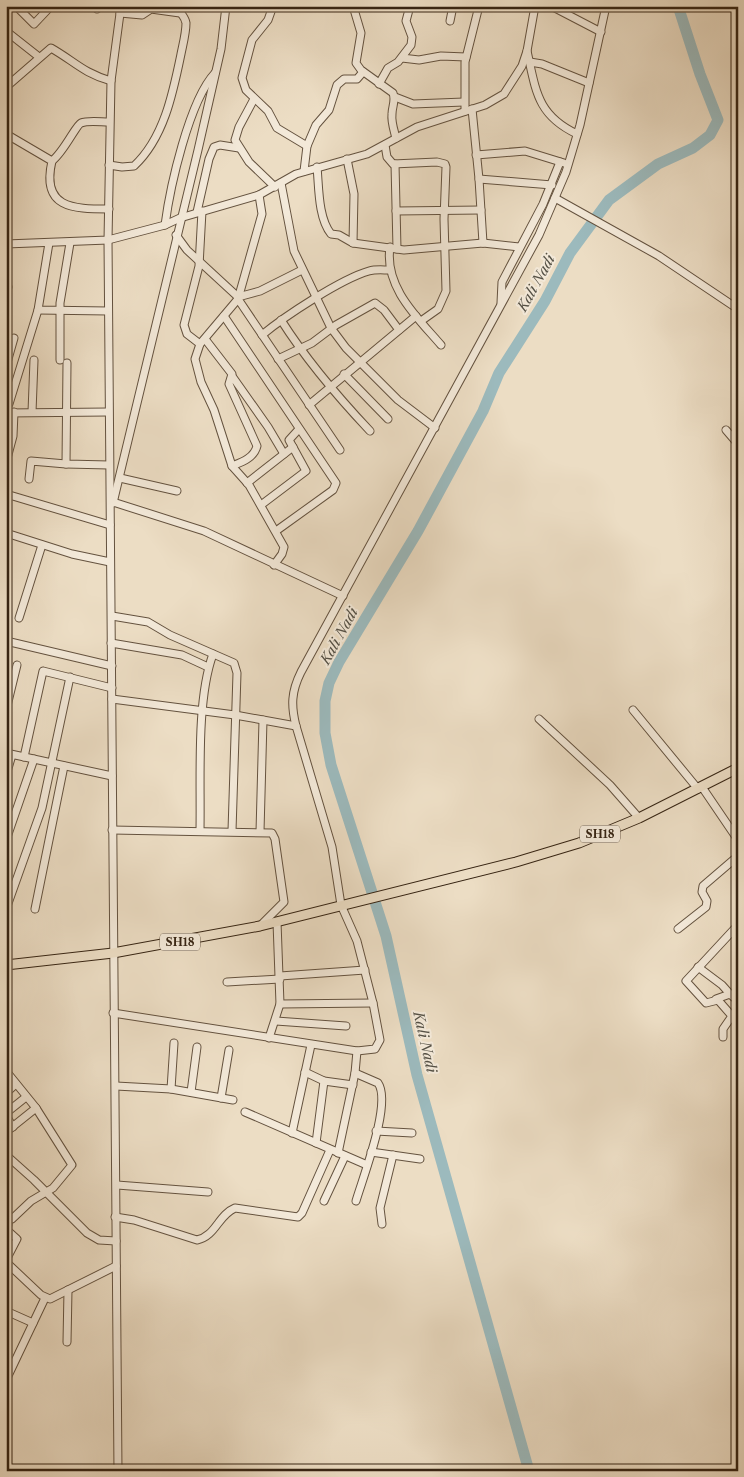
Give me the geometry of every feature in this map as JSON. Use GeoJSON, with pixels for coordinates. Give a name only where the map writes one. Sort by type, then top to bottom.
{"type":"FeatureCollection","features":[{"type":"Feature","properties":{"kind":"main road","name":"SH18"},"geometry":{"type":"LineString","coordinates":[[6,965],[113,953],[260,926],[516,862],[579,843],[639,818],[738,768]]}},
{"type":"Feature","properties":{"kind":"street"},"geometry":{"type":"LineString","coordinates":[[17,7],[34,24],[51,6]]}},
{"type":"Feature","properties":{"kind":"street"},"geometry":{"type":"LineString","coordinates":[[110,511],[120,478],[216,71],[225,24],[226,6]]}},
{"type":"Feature","properties":{"kind":"street"},"geometry":{"type":"LineString","coordinates":[[273,6],[268,20],[252,40],[242,73],[244,85],[268,111],[277,128],[307,146]]}},
{"type":"Feature","properties":{"kind":"street"},"geometry":{"type":"LineString","coordinates":[[353,6],[361,33],[356,63],[363,72],[393,93],[395,97],[413,104],[464,102]]}},
{"type":"Feature","properties":{"kind":"street"},"geometry":{"type":"LineString","coordinates":[[379,84],[388,68],[402,58],[409,49],[412,41],[406,21],[410,6]]}},
{"type":"Feature","properties":{"kind":"street"},"geometry":{"type":"LineString","coordinates":[[450,21],[453,6]]}},
{"type":"Feature","properties":{"kind":"street"},"geometry":{"type":"LineString","coordinates":[[479,6],[466,57],[464,102],[468,110],[476,155],[483,243]]}},
{"type":"Feature","properties":{"kind":"street"},"geometry":{"type":"LineString","coordinates":[[6,244],[70,243],[108,240],[165,225],[180,218],[259,195],[304,171],[367,154],[417,128],[485,105],[504,94],[522,66],[527,51],[535,6]]}},
{"type":"Feature","properties":{"kind":"street"},"geometry":{"type":"LineString","coordinates":[[551,6],[601,32]]}},
{"type":"Feature","properties":{"kind":"street"},"geometry":{"type":"LineString","coordinates":[[113,1013],[357,1051],[375,1049],[378,1045],[380,1032],[365,970],[292,710],[294,686],[531,251],[568,165],[590,83],[606,6]]}},
{"type":"Feature","properties":{"kind":"street"},"geometry":{"type":"LineString","coordinates":[[109,165],[122,168],[134,166],[152,144],[161,126],[177,75],[184,35],[185,20],[179,9],[151,9],[142,15],[120,10],[111,81],[109,122],[108,412],[112,616],[113,1013],[116,1086],[117,1185],[115,1217],[118,1471]]}},
{"type":"Feature","properties":{"kind":"street"},"geometry":{"type":"LineString","coordinates":[[6,31],[40,57]]}},
{"type":"Feature","properties":{"kind":"street"},"geometry":{"type":"LineString","coordinates":[[6,87],[52,48],[77,68],[111,81]]}},
{"type":"Feature","properties":{"kind":"street"},"geometry":{"type":"LineString","coordinates":[[527,51],[538,95],[547,113],[557,124],[577,134]]}},
{"type":"Feature","properties":{"kind":"street"},"geometry":{"type":"LineString","coordinates":[[402,58],[419,60],[441,56],[466,57]]}},
{"type":"Feature","properties":{"kind":"street"},"geometry":{"type":"LineString","coordinates":[[530,62],[542,64],[590,83]]}},
{"type":"Feature","properties":{"kind":"street"},"geometry":{"type":"LineString","coordinates":[[165,225],[186,138],[206,82],[216,71]]}},
{"type":"Feature","properties":{"kind":"street"},"geometry":{"type":"LineString","coordinates":[[304,171],[307,146],[316,125],[328,110],[337,85],[344,79],[357,79],[363,72]]}},
{"type":"Feature","properties":{"kind":"street"},"geometry":{"type":"LineString","coordinates":[[395,97],[392,117],[396,138]]}},
{"type":"Feature","properties":{"kind":"street"},"geometry":{"type":"LineString","coordinates":[[254,98],[236,134],[239,148],[249,162],[278,185],[293,246],[302,270],[331,328],[346,348],[414,414],[435,428]]}},
{"type":"Feature","properties":{"kind":"street"},"geometry":{"type":"LineString","coordinates":[[109,122],[83,122],[78,125],[64,150],[52,161],[50,171],[50,190],[61,202],[76,209],[109,209]]}},
{"type":"Feature","properties":{"kind":"street"},"geometry":{"type":"LineString","coordinates":[[6,134],[52,161]]}},
{"type":"Feature","properties":{"kind":"street"},"geometry":{"type":"LineString","coordinates":[[239,148],[220,145],[214,147],[209,159],[200,212],[199,261],[184,325],[187,334],[202,341],[232,376],[268,427],[284,454]]}},
{"type":"Feature","properties":{"kind":"street"},"geometry":{"type":"LineString","coordinates":[[309,405],[399,330],[438,309],[445,297],[447,247],[445,164],[437,162],[395,164],[389,162],[385,145]]}},
{"type":"Feature","properties":{"kind":"street"},"geometry":{"type":"LineString","coordinates":[[476,155],[525,151],[568,165]]}},
{"type":"Feature","properties":{"kind":"street"},"geometry":{"type":"LineString","coordinates":[[347,159],[354,194],[353,243]]}},
{"type":"Feature","properties":{"kind":"street"},"geometry":{"type":"LineString","coordinates":[[501,304],[502,282],[552,185],[560,162]]}},
{"type":"Feature","properties":{"kind":"street"},"geometry":{"type":"LineString","coordinates":[[395,164],[396,211],[389,270],[397,289],[418,319],[441,345]]}},
{"type":"Feature","properties":{"kind":"street"},"geometry":{"type":"LineString","coordinates":[[317,167],[324,217],[329,232],[353,243],[393,248],[422,249],[483,243],[520,247]]}},
{"type":"Feature","properties":{"kind":"street"},"geometry":{"type":"LineString","coordinates":[[479,179],[552,185]]}},
{"type":"Feature","properties":{"kind":"street"},"geometry":{"type":"LineString","coordinates":[[259,195],[262,214],[238,298],[202,341],[195,354],[197,367],[222,431],[232,466],[247,483],[261,505],[276,531],[284,550],[274,565]]}},
{"type":"Feature","properties":{"kind":"street"},"geometry":{"type":"LineString","coordinates":[[555,198],[659,256],[738,309]]}},
{"type":"Feature","properties":{"kind":"street"},"geometry":{"type":"LineString","coordinates":[[396,211],[481,210]]}},
{"type":"Feature","properties":{"kind":"street"},"geometry":{"type":"LineString","coordinates":[[176,235],[199,261],[238,298],[340,450]]}},
{"type":"Feature","properties":{"kind":"street"},"geometry":{"type":"LineString","coordinates":[[6,405],[9,404],[38,310],[49,243]]}},
{"type":"Feature","properties":{"kind":"street"},"geometry":{"type":"LineString","coordinates":[[66,464],[64,361],[59,310],[70,243]]}},
{"type":"Feature","properties":{"kind":"street"},"geometry":{"type":"LineString","coordinates":[[238,298],[260,291],[302,270]]}},
{"type":"Feature","properties":{"kind":"street"},"geometry":{"type":"LineString","coordinates":[[262,335],[281,320],[364,273],[374,270],[389,270]]}},
{"type":"Feature","properties":{"kind":"street"},"geometry":{"type":"LineString","coordinates":[[6,285],[8,287],[6,294]]}},
{"type":"Feature","properties":{"kind":"street"},"geometry":{"type":"LineString","coordinates":[[278,359],[312,343],[331,328],[370,305],[378,303],[399,330]]}},
{"type":"Feature","properties":{"kind":"street"},"geometry":{"type":"LineString","coordinates":[[38,310],[108,311]]}},
{"type":"Feature","properties":{"kind":"street"},"geometry":{"type":"LineString","coordinates":[[224,316],[336,485],[333,490],[276,531]]}},
{"type":"Feature","properties":{"kind":"street"},"geometry":{"type":"LineString","coordinates":[[281,320],[329,387],[370,431]]}},
{"type":"Feature","properties":{"kind":"street"},"geometry":{"type":"LineString","coordinates":[[6,366],[14,338]]}},
{"type":"Feature","properties":{"kind":"street"},"geometry":{"type":"LineString","coordinates":[[32,412],[34,360]]}},
{"type":"Feature","properties":{"kind":"street"},"geometry":{"type":"LineString","coordinates":[[344,374],[388,419]]}},
{"type":"Feature","properties":{"kind":"street"},"geometry":{"type":"LineString","coordinates":[[232,376],[229,384],[257,446],[251,456],[232,466]]}},
{"type":"Feature","properties":{"kind":"street"},"geometry":{"type":"LineString","coordinates":[[6,462],[13,436],[14,412]]}},
{"type":"Feature","properties":{"kind":"street"},"geometry":{"type":"LineString","coordinates":[[6,413],[108,412]]}},
{"type":"Feature","properties":{"kind":"street"},"geometry":{"type":"LineString","coordinates":[[261,505],[305,473],[306,468],[289,438],[299,429]]}},
{"type":"Feature","properties":{"kind":"street"},"geometry":{"type":"LineString","coordinates":[[726,430],[738,444]]}},
{"type":"Feature","properties":{"kind":"street"},"geometry":{"type":"LineString","coordinates":[[247,483],[293,447]]}},
{"type":"Feature","properties":{"kind":"street"},"geometry":{"type":"LineString","coordinates":[[29,479],[31,461],[109,465]]}},
{"type":"Feature","properties":{"kind":"street"},"geometry":{"type":"LineString","coordinates":[[120,478],[177,491]]}},
{"type":"Feature","properties":{"kind":"street"},"geometry":{"type":"LineString","coordinates":[[6,494],[110,526]]}},
{"type":"Feature","properties":{"kind":"street"},"geometry":{"type":"LineString","coordinates":[[113,502],[204,531],[343,596]]}},
{"type":"Feature","properties":{"kind":"street"},"geometry":{"type":"LineString","coordinates":[[6,533],[42,545],[110,562]]}},
{"type":"Feature","properties":{"kind":"street"},"geometry":{"type":"LineString","coordinates":[[19,618],[42,545]]}},
{"type":"Feature","properties":{"kind":"street"},"geometry":{"type":"LineString","coordinates":[[112,616],[148,622],[170,635],[230,661],[236,668],[232,831]]}},
{"type":"Feature","properties":{"kind":"street"},"geometry":{"type":"LineString","coordinates":[[6,642],[112,666]]}},
{"type":"Feature","properties":{"kind":"street"},"geometry":{"type":"LineString","coordinates":[[111,644],[182,655],[208,667]]}},
{"type":"Feature","properties":{"kind":"street"},"geometry":{"type":"LineString","coordinates":[[200,830],[203,711],[208,667],[213,654]]}},
{"type":"Feature","properties":{"kind":"street"},"geometry":{"type":"LineString","coordinates":[[6,710],[17,665]]}},
{"type":"Feature","properties":{"kind":"street"},"geometry":{"type":"LineString","coordinates":[[24,757],[42,672],[46,670],[112,688]]}},
{"type":"Feature","properties":{"kind":"street"},"geometry":{"type":"LineString","coordinates":[[6,909],[34,832],[70,677]]}},
{"type":"Feature","properties":{"kind":"street"},"geometry":{"type":"LineString","coordinates":[[112,699],[296,726]]}},
{"type":"Feature","properties":{"kind":"street"},"geometry":{"type":"LineString","coordinates":[[633,710],[700,788],[738,840]]}},
{"type":"Feature","properties":{"kind":"street"},"geometry":{"type":"LineString","coordinates":[[539,719],[610,785],[639,818]]}},
{"type":"Feature","properties":{"kind":"street"},"geometry":{"type":"LineString","coordinates":[[260,832],[263,720]]}},
{"type":"Feature","properties":{"kind":"street"},"geometry":{"type":"LineString","coordinates":[[6,775],[9,754],[112,776]]}},
{"type":"Feature","properties":{"kind":"street"},"geometry":{"type":"LineString","coordinates":[[6,840],[34,759]]}},
{"type":"Feature","properties":{"kind":"street"},"geometry":{"type":"LineString","coordinates":[[35,909],[64,766]]}},
{"type":"Feature","properties":{"kind":"street"},"geometry":{"type":"LineString","coordinates":[[112,830],[200,830],[260,832],[274,835],[284,896],[282,906],[260,926]]}},
{"type":"Feature","properties":{"kind":"street"},"geometry":{"type":"LineString","coordinates":[[678,929],[706,907],[707,902],[702,892],[703,886],[738,856]]}},
{"type":"Feature","properties":{"kind":"street"},"geometry":{"type":"LineString","coordinates":[[269,1038],[280,1004],[277,922]]}},
{"type":"Feature","properties":{"kind":"street"},"geometry":{"type":"LineString","coordinates":[[730,994],[706,1003],[687,983],[687,979],[738,925]]}},
{"type":"Feature","properties":{"kind":"street"},"geometry":{"type":"LineString","coordinates":[[698,967],[722,985],[738,1001]]}},
{"type":"Feature","properties":{"kind":"street"},"geometry":{"type":"LineString","coordinates":[[227,982],[365,970]]}},
{"type":"Feature","properties":{"kind":"street"},"geometry":{"type":"LineString","coordinates":[[716,999],[732,1014],[723,1029],[724,1038]]}},
{"type":"Feature","properties":{"kind":"street"},"geometry":{"type":"LineString","coordinates":[[280,1004],[373,1003]]}},
{"type":"Feature","properties":{"kind":"street"},"geometry":{"type":"LineString","coordinates":[[276,1021],[346,1026]]}},
{"type":"Feature","properties":{"kind":"street"},"geometry":{"type":"LineString","coordinates":[[171,1090],[174,1043]]}},
{"type":"Feature","properties":{"kind":"street"},"geometry":{"type":"LineString","coordinates":[[292,1133],[311,1044]]}},
{"type":"Feature","properties":{"kind":"street"},"geometry":{"type":"LineString","coordinates":[[191,1092],[197,1046]]}},
{"type":"Feature","properties":{"kind":"street"},"geometry":{"type":"LineString","coordinates":[[221,1098],[229,1050]]}},
{"type":"Feature","properties":{"kind":"street"},"geometry":{"type":"LineString","coordinates":[[324,1201],[342,1154],[357,1051]]}},
{"type":"Feature","properties":{"kind":"street"},"geometry":{"type":"LineString","coordinates":[[356,1067],[382,1088],[382,1103],[376,1131],[356,1201]]}},
{"type":"Feature","properties":{"kind":"street"},"geometry":{"type":"LineString","coordinates":[[6,1071],[36,1108],[72,1165],[48,1193],[31,1201],[16,1217],[8,1219],[10,1223],[7,1229],[17,1239],[6,1261],[46,1298],[57,1297],[116,1266]]}},
{"type":"Feature","properties":{"kind":"street"},"geometry":{"type":"LineString","coordinates":[[304,1072],[324,1081],[353,1085]]}},
{"type":"Feature","properties":{"kind":"street"},"geometry":{"type":"LineString","coordinates":[[316,1142],[324,1081]]}},
{"type":"Feature","properties":{"kind":"street"},"geometry":{"type":"LineString","coordinates":[[6,1093],[16,1084]]}},
{"type":"Feature","properties":{"kind":"street"},"geometry":{"type":"LineString","coordinates":[[116,1086],[191,1092],[233,1100]]}},
{"type":"Feature","properties":{"kind":"street"},"geometry":{"type":"LineString","coordinates":[[13,1127],[6,1114],[26,1097]]}},
{"type":"Feature","properties":{"kind":"street"},"geometry":{"type":"LineString","coordinates":[[6,1132],[36,1108]]}},
{"type":"Feature","properties":{"kind":"street"},"geometry":{"type":"LineString","coordinates":[[245,1112],[367,1165]]}},
{"type":"Feature","properties":{"kind":"street"},"geometry":{"type":"LineString","coordinates":[[376,1131],[412,1134]]}},
{"type":"Feature","properties":{"kind":"street"},"geometry":{"type":"LineString","coordinates":[[115,1217],[134,1220],[197,1240],[205,1238],[228,1210],[234,1208],[298,1217],[302,1213],[330,1150]]}},
{"type":"Feature","properties":{"kind":"street"},"geometry":{"type":"LineString","coordinates":[[371,1152],[420,1159]]}},
{"type":"Feature","properties":{"kind":"street"},"geometry":{"type":"LineString","coordinates":[[6,1155],[93,1238],[116,1241]]}},
{"type":"Feature","properties":{"kind":"street"},"geometry":{"type":"LineString","coordinates":[[382,1224],[380,1208],[393,1155]]}},
{"type":"Feature","properties":{"kind":"street"},"geometry":{"type":"LineString","coordinates":[[117,1185],[208,1192]]}},
{"type":"Feature","properties":{"kind":"street"},"geometry":{"type":"LineString","coordinates":[[67,1342],[68,1290]]}},
{"type":"Feature","properties":{"kind":"street"},"geometry":{"type":"LineString","coordinates":[[6,1380],[32,1323],[46,1298]]}},
{"type":"Feature","properties":{"kind":"street"},"geometry":{"type":"LineString","coordinates":[[6,1310],[32,1323]]}},
{"type":"Feature","properties":{"kind":"waterway","name":"Kali Nadi"},"geometry":{"type":"LineString","coordinates":[[529,1471],[417,1075],[386,936],[331,765],[325,733],[325,701],[329,683],[339,662],[418,531],[483,411],[499,373],[545,301],[570,253],[609,200],[658,164],[693,148],[710,135],[718,120],[700,74],[678,6]]}}]}
